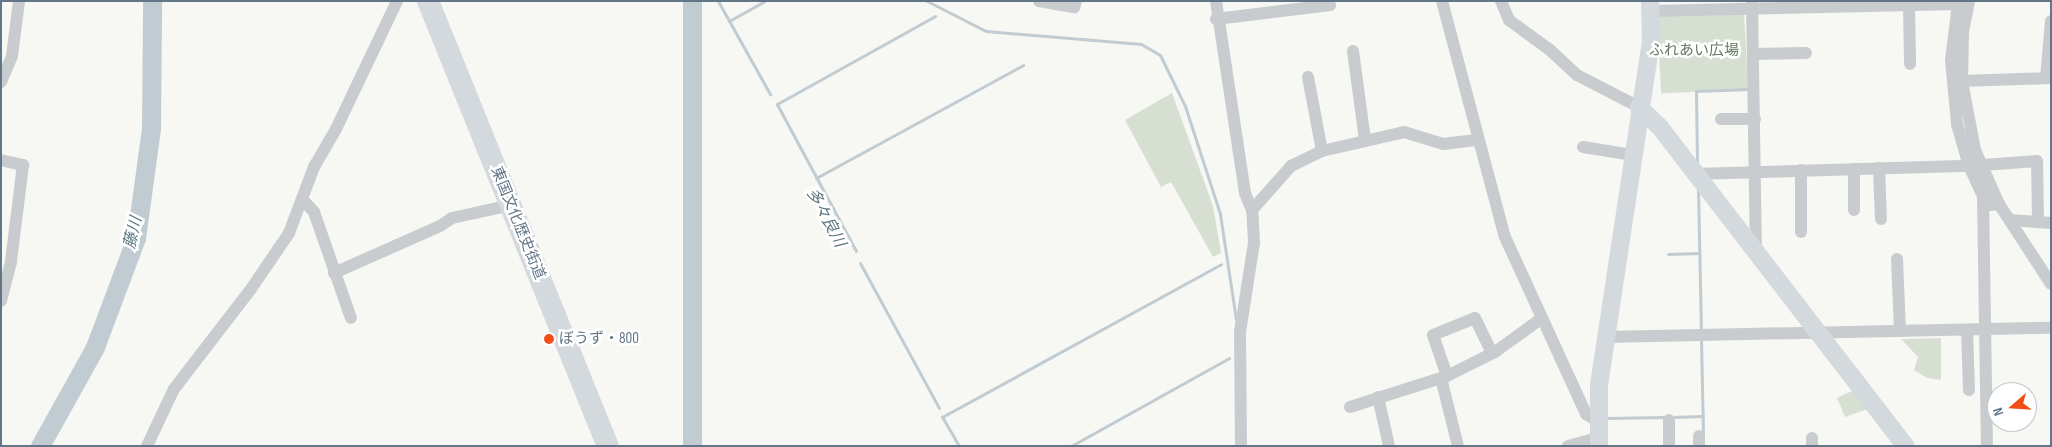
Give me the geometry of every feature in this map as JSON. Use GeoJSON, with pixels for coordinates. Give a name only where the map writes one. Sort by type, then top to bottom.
{"type":"FeatureCollection","features":[{"type":"Feature","properties":{"kind":"highway","name":"東国文化歴史街道"},"geometry":{"type":"LineString","coordinates":[[428,1],[608,446]]}},
{"type":"Feature","properties":{"kind":"street"},"geometry":{"type":"LineString","coordinates":[[1,82],[12,56],[18,1]]}},
{"type":"Feature","properties":{"kind":"street"},"geometry":{"type":"LineString","coordinates":[[147,446],[174,389],[283,242],[301,190],[397,1]]}},
{"type":"Feature","properties":{"kind":"street"},"geometry":{"type":"LineString","coordinates":[[1039,1],[1074,7],[1076,1]]}},
{"type":"Feature","properties":{"kind":"street"},"geometry":{"type":"LineString","coordinates":[[1216,1],[1216,19],[1245,193],[1252,210],[1253,251],[1240,332],[1241,446]]}},
{"type":"Feature","properties":{"kind":"street"},"geometry":{"type":"LineString","coordinates":[[1442,1],[1504,237],[1586,414],[1598,435]]}},
{"type":"Feature","properties":{"kind":"street"},"geometry":{"type":"LineString","coordinates":[[1501,1],[1509,20],[1550,50],[1577,75],[1640,107],[1756,252],[1905,446]]}},
{"type":"Feature","properties":{"kind":"street"},"geometry":{"type":"LineString","coordinates":[[1598,435],[1606,337],[1650,41],[1651,6],[1909,5],[1962,2]]}},
{"type":"Feature","properties":{"kind":"street"},"geometry":{"type":"LineString","coordinates":[[1962,2],[1962,81],[1975,165],[1982,196],[1987,446]]}},
{"type":"Feature","properties":{"kind":"street"},"geometry":{"type":"LineString","coordinates":[[1962,2],[1952,39],[1952,81],[1957,124],[1975,165],[2051,284]]}},
{"type":"Feature","properties":{"kind":"street"},"geometry":{"type":"LineString","coordinates":[[1216,19],[1330,5]]}},
{"type":"Feature","properties":{"kind":"street"},"geometry":{"type":"LineString","coordinates":[[1752,5],[1756,252]]}},
{"type":"Feature","properties":{"kind":"street"},"geometry":{"type":"LineString","coordinates":[[1909,5],[1910,64]]}},
{"type":"Feature","properties":{"kind":"street"},"geometry":{"type":"LineString","coordinates":[[1962,81],[2049,78],[2051,21]]}},
{"type":"Feature","properties":{"kind":"street"},"geometry":{"type":"LineString","coordinates":[[1353,51],[1365,140]]}},
{"type":"Feature","properties":{"kind":"street"},"geometry":{"type":"LineString","coordinates":[[1754,54],[1806,53]]}},
{"type":"Feature","properties":{"kind":"street"},"geometry":{"type":"LineString","coordinates":[[1308,76],[1322,151]]}},
{"type":"Feature","properties":{"kind":"street"},"geometry":{"type":"LineString","coordinates":[[1721,119],[1755,119]]}},
{"type":"Feature","properties":{"kind":"street"},"geometry":{"type":"LineString","coordinates":[[1252,210],[1291,166],[1322,151],[1404,132],[1443,144],[1478,140]]}},
{"type":"Feature","properties":{"kind":"street"},"geometry":{"type":"LineString","coordinates":[[1583,147],[1633,155]]}},
{"type":"Feature","properties":{"kind":"street"},"geometry":{"type":"LineString","coordinates":[[1,160],[23,165],[7,251],[1,301]]}},
{"type":"Feature","properties":{"kind":"street"},"geometry":{"type":"LineString","coordinates":[[1695,174],[1975,165],[2037,161],[2038,220]]}},
{"type":"Feature","properties":{"kind":"street"},"geometry":{"type":"LineString","coordinates":[[1879,168],[1881,219]]}},
{"type":"Feature","properties":{"kind":"street"},"geometry":{"type":"LineString","coordinates":[[1854,169],[1854,210]]}},
{"type":"Feature","properties":{"kind":"street"},"geometry":{"type":"LineString","coordinates":[[1801,170],[1801,232]]}},
{"type":"Feature","properties":{"kind":"street"},"geometry":{"type":"LineString","coordinates":[[301,190],[314,212],[334,273],[352,318]]}},
{"type":"Feature","properties":{"kind":"street"},"geometry":{"type":"LineString","coordinates":[[1982,196],[1990,205],[1999,204]]}},
{"type":"Feature","properties":{"kind":"street"},"geometry":{"type":"LineString","coordinates":[[334,273],[452,218],[510,205]]}},
{"type":"Feature","properties":{"kind":"street"},"geometry":{"type":"LineString","coordinates":[[2010,220],[2038,220],[2051,223]]}},
{"type":"Feature","properties":{"kind":"street"},"geometry":{"type":"LineString","coordinates":[[1897,258],[1900,331]]}},
{"type":"Feature","properties":{"kind":"street"},"geometry":{"type":"LineString","coordinates":[[1458,446],[1444,377],[1433,335],[1475,318],[1492,353]]}},
{"type":"Feature","properties":{"kind":"street"},"geometry":{"type":"LineString","coordinates":[[1350,407],[1444,377],[1492,353],[1542,318]]}},
{"type":"Feature","properties":{"kind":"street"},"geometry":{"type":"LineString","coordinates":[[1606,337],[2051,328]]}},
{"type":"Feature","properties":{"kind":"street"},"geometry":{"type":"LineString","coordinates":[[1967,330],[1969,390]]}},
{"type":"Feature","properties":{"kind":"street"},"geometry":{"type":"LineString","coordinates":[[1378,397],[1389,446]]}},
{"type":"Feature","properties":{"kind":"street"},"geometry":{"type":"LineString","coordinates":[[1669,420],[1669,446]]}},
{"type":"Feature","properties":{"kind":"street"},"geometry":{"type":"LineString","coordinates":[[1568,446],[1598,435]]}},
{"type":"Feature","properties":{"kind":"green space","name":"ふれあい広場"},"geometry":{"type":"Polygon","coordinates":[[[1744,12],[1748,89],[1661,93],[1657,17],[1744,12]]]}},
{"type":"Feature","properties":{"kind":"green space"},"geometry":{"type":"Polygon","coordinates":[[[1172,93],[1213,206],[1221,253],[1213,257],[1171,182],[1161,187],[1125,120],[1172,93]]]}},
{"type":"Feature","properties":{"kind":"green space"},"geometry":{"type":"Polygon","coordinates":[[[1941,338],[1941,380],[1927,378],[1914,370],[1918,357],[1901,339],[1941,338]]]}},
{"type":"Feature","properties":{"kind":"green space"},"geometry":{"type":"Polygon","coordinates":[[[1854,390],[1868,409],[1845,417],[1837,398],[1854,390]]]}},
{"type":"Feature","properties":{"kind":"shaded area"},"geometry":{"type":"Polygon","coordinates":[[[683,1],[702,1],[702,446],[683,446],[683,1]]]}},
{"type":"Feature","properties":{"kind":"waterway","name":"藤川"},"geometry":{"type":"LineString","coordinates":[[40,446],[95,347],[136,238],[151,128],[152,1]]}},
{"type":"Feature","properties":{"kind":"waterway"},"geometry":{"type":"LineString","coordinates":[[718,1],[770,94]]}},
{"type":"Feature","properties":{"kind":"waterway"},"geometry":{"type":"LineString","coordinates":[[729,21],[765,1]]}},
{"type":"Feature","properties":{"kind":"waterway"},"geometry":{"type":"LineString","coordinates":[[927,1],[986,31],[1141,44],[1160,55],[1185,106],[1220,214],[1236,320]]}},
{"type":"Feature","properties":{"kind":"waterway","name":"多々良川"},"geometry":{"type":"LineString","coordinates":[[856,251],[777,104],[935,16]]}},
{"type":"Feature","properties":{"kind":"waterway","name":"多々良川"},"geometry":{"type":"LineString","coordinates":[[816,178],[1023,65]]}},
{"type":"Feature","properties":{"kind":"waterway"},"geometry":{"type":"LineString","coordinates":[[1697,164],[1696,91],[1749,89]]}},
{"type":"Feature","properties":{"kind":"waterway"},"geometry":{"type":"LineString","coordinates":[[1698,189],[1701,333]]}},
{"type":"Feature","properties":{"kind":"waterway"},"geometry":{"type":"LineString","coordinates":[[1668,254],[1699,253]]}},
{"type":"Feature","properties":{"kind":"waterway"},"geometry":{"type":"LineString","coordinates":[[860,263],[939,408]]}},
{"type":"Feature","properties":{"kind":"waterway"},"geometry":{"type":"LineString","coordinates":[[959,446],[942,417],[1221,264]]}},
{"type":"Feature","properties":{"kind":"waterway"},"geometry":{"type":"LineString","coordinates":[[1701,339],[1703,435]]}},
{"type":"Feature","properties":{"kind":"waterway"},"geometry":{"type":"LineString","coordinates":[[1071,446],[1229,358]]}},
{"type":"Feature","properties":{"kind":"waterway"},"geometry":{"type":"LineString","coordinates":[[1672,417],[1703,416]]}},
{"type":"Feature","properties":{"kind":"waterway"},"geometry":{"type":"LineString","coordinates":[[1606,418],[1666,417]]}},
{"type":"Feature","properties":{"kind":"place","name":"ぼうず・800"},"geometry":{"type":"Point","coordinates":[549,339]}}]}
